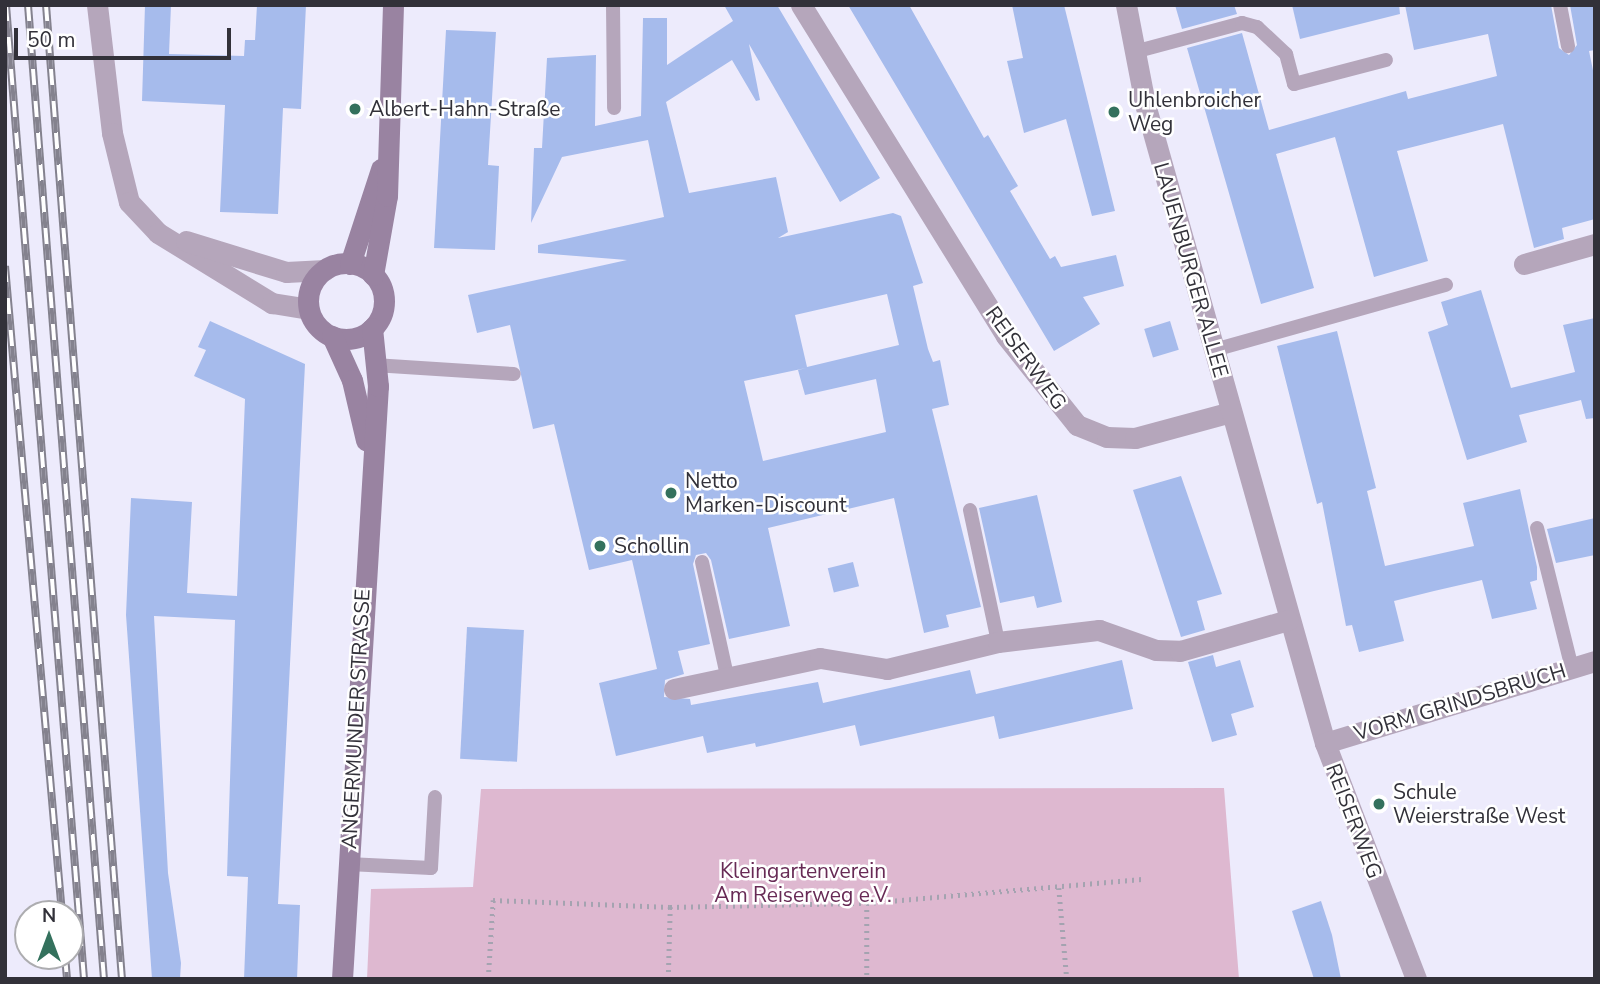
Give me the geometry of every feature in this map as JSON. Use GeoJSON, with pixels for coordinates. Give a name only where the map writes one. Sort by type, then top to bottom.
{"type":"FeatureCollection","features":[{"type":"Feature","properties":{"kind":"main road","name":"ANGERMUNDER STRASSE"},"geometry":{"type":"LineString","coordinates":[[342,979],[370,459],[378,386],[372,328],[384,301],[373,275],[384,235],[393,5]]}},
{"type":"Feature","properties":{"kind":"main road","name":"ANGERMUNDER STRASSE"},"geometry":{"type":"LineString","coordinates":[[350,264],[387,151]]}},
{"type":"Feature","properties":{"kind":"main road"},"geometry":{"type":"LineString","coordinates":[[309,309],[311,287],[325,270],[350,264],[373,275]]}},
{"type":"Feature","properties":{"kind":"main road","name":"ANGERMUNDER STRASSE"},"geometry":{"type":"LineString","coordinates":[[309,309],[317,325],[332,336],[352,380],[370,459]]}},
{"type":"Feature","properties":{"kind":"main road"},"geometry":{"type":"LineString","coordinates":[[332,336],[353,338],[372,328]]}},
{"type":"Feature","properties":{"kind":"street"},"geometry":{"type":"LineString","coordinates":[[97,5],[121,177],[130,202],[158,233],[272,303],[309,309]]}},
{"type":"Feature","properties":{"kind":"street","name":"REISERWEG"},"geometry":{"type":"LineString","coordinates":[[802,5],[1006,335],[1077,425],[1107,437],[1135,438],[1231,412],[1325,743],[1416,979]]}},
{"type":"Feature","properties":{"kind":"street","name":"LAUENBURGER ALLEE"},"geometry":{"type":"LineString","coordinates":[[1126,5],[1134,52],[1231,412]]}},
{"type":"Feature","properties":{"kind":"street"},"geometry":{"type":"LineString","coordinates":[[158,233],[286,272],[325,270]]}},
{"type":"Feature","properties":{"kind":"street"},"geometry":{"type":"LineString","coordinates":[[1524,264],[1595,244]]}},
{"type":"Feature","properties":{"kind":"street"},"geometry":{"type":"LineString","coordinates":[[674,689],[820,658],[887,668],[998,642],[1099,630],[1156,650],[1180,651],[1288,620]]}},
{"type":"Feature","properties":{"kind":"street","name":"VORM GRINDSBRUCH"},"geometry":{"type":"LineString","coordinates":[[1325,743],[1595,661]]}},
{"type":"Feature","properties":{"kind":"lane"},"geometry":{"type":"LineString","coordinates":[[613,5],[614,108]]}},
{"type":"Feature","properties":{"kind":"lane"},"geometry":{"type":"LineString","coordinates":[[1560,5],[1568,46]]}},
{"type":"Feature","properties":{"kind":"lane"},"geometry":{"type":"LineString","coordinates":[[1134,52],[1242,23],[1257,27],[1286,54],[1294,84],[1386,60]]}},
{"type":"Feature","properties":{"kind":"lane"},"geometry":{"type":"LineString","coordinates":[[1214,350],[1446,285]]}},
{"type":"Feature","properties":{"kind":"lane"},"geometry":{"type":"LineString","coordinates":[[374,365],[514,374]]}},
{"type":"Feature","properties":{"kind":"lane"},"geometry":{"type":"LineString","coordinates":[[970,510],[998,642]]}},
{"type":"Feature","properties":{"kind":"lane"},"geometry":{"type":"LineString","coordinates":[[1537,528],[1572,668]]}},
{"type":"Feature","properties":{"kind":"lane"},"geometry":{"type":"LineString","coordinates":[[702,562],[727,676]]}},
{"type":"Feature","properties":{"kind":"lane"},"geometry":{"type":"LineString","coordinates":[[348,864],[431,868],[435,797]]}},
{"type":"Feature","properties":{"kind":"path"},"geometry":{"type":"LineString","coordinates":[[488,979],[493,900],[670,907],[867,903],[1142,879]]}},
{"type":"Feature","properties":{"kind":"path"},"geometry":{"type":"LineString","coordinates":[[1059,888],[1067,979]]}},
{"type":"Feature","properties":{"kind":"path"},"geometry":{"type":"LineString","coordinates":[[867,903],[867,979]]}},
{"type":"Feature","properties":{"kind":"path"},"geometry":{"type":"LineString","coordinates":[[668,979],[670,907]]}},
{"type":"Feature","properties":{"kind":"green space","name":"Kleingartenverein Am Reiserweg e.V."},"geometry":{"type":"Polygon","coordinates":[[[1224,788],[1239,979],[367,979],[371,889],[473,887],[481,789],[1224,788]]]}},
{"type":"Feature","properties":{"kind":"building"},"geometry":{"type":"Polygon","coordinates":[[[145,5],[171,5],[169,54],[244,56],[245,40],[255,40],[257,5],[306,5],[301,109],[283,108],[278,214],[220,212],[225,105],[142,101],[145,5]]]}},
{"type":"Feature","properties":{"kind":"building"},"geometry":{"type":"Polygon","coordinates":[[[724,5],[777,5],[880,178],[840,202],[749,44],[760,100],[756,101],[732,60],[666,102],[689,193],[776,177],[788,232],[778,238],[893,213],[901,216],[923,283],[913,286],[928,349],[933,362],[940,360],[949,405],[932,409],[981,607],[946,615],[949,627],[924,633],[894,498],[768,528],[790,626],[729,639],[711,560],[706,553],[696,555],[693,564],[710,644],[678,651],[684,674],[665,680],[664,697],[690,699],[691,705],[818,682],[823,703],[970,670],[976,694],[1122,660],[1133,709],[999,739],[994,716],[860,746],[855,725],[756,747],[755,743],[707,753],[703,736],[616,756],[599,683],[657,669],[632,560],[589,570],[554,424],[533,429],[510,325],[477,333],[468,295],[627,260],[538,253],[538,245],[664,217],[648,140],[562,157],[531,223],[534,148],[542,148],[547,58],[596,55],[595,126],[641,116],[643,18],[667,18],[667,65],[733,21],[724,5]],[[887,294],[795,315],[807,367],[899,345],[887,294]],[[806,368],[744,381],[763,461],[886,432],[876,379],[805,395],[798,370],[806,368]]]}},
{"type":"Feature","properties":{"kind":"building"},"geometry":{"type":"Polygon","coordinates":[[[848,5],[909,5],[984,138],[988,135],[1018,186],[1010,191],[1050,259],[1055,256],[1061,267],[1116,255],[1124,286],[1083,297],[1100,324],[1054,351],[848,5]]]}},
{"type":"Feature","properties":{"kind":"building"},"geometry":{"type":"Polygon","coordinates":[[[1012,5],[1064,5],[1115,211],[1092,216],[1066,119],[1024,133],[1007,61],[1023,58],[1012,5]]]}},
{"type":"Feature","properties":{"kind":"building"},"geometry":{"type":"Polygon","coordinates":[[[1175,5],[1234,5],[1237,14],[1182,29],[1175,5]]]}},
{"type":"Feature","properties":{"kind":"building"},"geometry":{"type":"Polygon","coordinates":[[[1292,5],[1399,5],[1400,14],[1300,39],[1292,5]]]}},
{"type":"Feature","properties":{"kind":"building"},"geometry":{"type":"Polygon","coordinates":[[[1405,5],[1551,5],[1559,48],[1569,55],[1577,45],[1570,5],[1595,5],[1595,50],[1589,51],[1595,80],[1595,219],[1562,228],[1564,239],[1534,248],[1503,124],[1397,151],[1428,261],[1374,277],[1335,137],[1276,154],[1314,288],[1261,304],[1187,48],[1242,33],[1269,130],[1406,91],[1408,99],[1497,76],[1488,34],[1414,50],[1405,5]]]}},
{"type":"Feature","properties":{"kind":"building"},"geometry":{"type":"Polygon","coordinates":[[[446,30],[496,32],[488,165],[499,166],[495,250],[434,248],[446,30]]]}},
{"type":"Feature","properties":{"kind":"building"},"geometry":{"type":"Polygon","coordinates":[[[1481,290],[1511,388],[1575,372],[1563,325],[1595,318],[1595,418],[1586,419],[1581,400],[1519,415],[1527,442],[1467,460],[1428,332],[1448,325],[1441,302],[1481,290]]]}},
{"type":"Feature","properties":{"kind":"building"},"geometry":{"type":"Polygon","coordinates":[[[210,321],[305,364],[278,904],[300,905],[297,979],[244,979],[248,877],[227,876],[235,620],[154,616],[168,873],[181,963],[180,979],[152,979],[126,615],[131,498],[192,502],[187,593],[237,596],[245,399],[194,376],[206,350],[198,347],[210,321]]]}},
{"type":"Feature","properties":{"kind":"building"},"geometry":{"type":"Polygon","coordinates":[[[1170,321],[1179,350],[1153,358],[1144,329],[1170,321]]]}},
{"type":"Feature","properties":{"kind":"building"},"geometry":{"type":"Polygon","coordinates":[[[1337,331],[1376,488],[1367,491],[1385,566],[1474,546],[1463,503],[1520,489],[1537,567],[1537,580],[1530,582],[1537,609],[1492,619],[1482,580],[1434,591],[1394,601],[1404,641],[1359,652],[1352,625],[1346,626],[1322,502],[1317,504],[1277,346],[1337,331]]]}},
{"type":"Feature","properties":{"kind":"building"},"geometry":{"type":"Polygon","coordinates":[[[1181,476],[1222,594],[1197,601],[1205,630],[1181,637],[1133,490],[1181,476]]]}},
{"type":"Feature","properties":{"kind":"building"},"geometry":{"type":"Polygon","coordinates":[[[1037,495],[1062,602],[1037,608],[1034,596],[1000,603],[979,508],[1037,495]]]}},
{"type":"Feature","properties":{"kind":"building"},"geometry":{"type":"Polygon","coordinates":[[[1595,518],[1595,555],[1556,563],[1547,529],[1595,518]]]}},
{"type":"Feature","properties":{"kind":"building"},"geometry":{"type":"Polygon","coordinates":[[[853,562],[859,586],[834,593],[828,568],[853,562]]]}},
{"type":"Feature","properties":{"kind":"building"},"geometry":{"type":"Polygon","coordinates":[[[467,627],[524,630],[517,762],[460,759],[467,627]]]}},
{"type":"Feature","properties":{"kind":"building"},"geometry":{"type":"Polygon","coordinates":[[[1213,655],[1216,667],[1240,660],[1254,707],[1231,714],[1237,735],[1212,742],[1188,662],[1213,655]]]}},
{"type":"Feature","properties":{"kind":"building"},"geometry":{"type":"Polygon","coordinates":[[[1321,901],[1332,935],[1341,979],[1314,979],[1292,911],[1321,901]]]}},
{"type":"Feature","properties":{"kind":"railway"},"geometry":{"type":"LineString","coordinates":[[6,5],[84,979]]}},
{"type":"Feature","properties":{"kind":"railway"},"geometry":{"type":"LineString","coordinates":[[28,5],[104,979]]}},
{"type":"Feature","properties":{"kind":"railway"},"geometry":{"type":"LineString","coordinates":[[46,5],[122,979]]}},
{"type":"Feature","properties":{"kind":"railway"},"geometry":{"type":"LineString","coordinates":[[5,266],[61,900]]}},
{"type":"Feature","properties":{"kind":"railway"},"geometry":{"type":"LineString","coordinates":[[66,970],[67,979]]}},
{"type":"Feature","properties":{"kind":"place","name":"Albert-Hahn-Straße"},"geometry":{"type":"Point","coordinates":[355,109]}},
{"type":"Feature","properties":{"kind":"place","name":"Uhlenbroicher Weg"},"geometry":{"type":"Point","coordinates":[1114,112]}},
{"type":"Feature","properties":{"kind":"place","name":"Netto Marken-Discount"},"geometry":{"type":"Point","coordinates":[671,493]}},
{"type":"Feature","properties":{"kind":"place","name":"Schollin"},"geometry":{"type":"Point","coordinates":[600,546]}},
{"type":"Feature","properties":{"kind":"place","name":"Schule Weierstraße West"},"geometry":{"type":"Point","coordinates":[1379,804]}}]}
